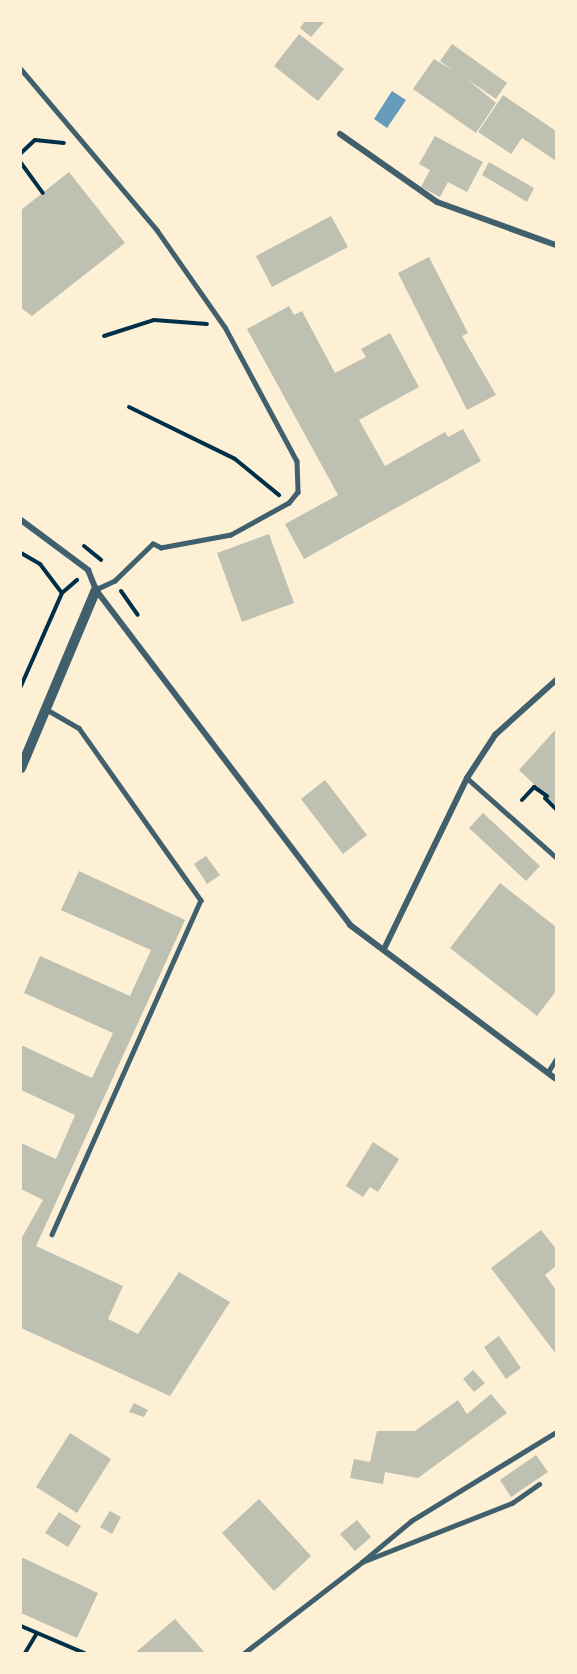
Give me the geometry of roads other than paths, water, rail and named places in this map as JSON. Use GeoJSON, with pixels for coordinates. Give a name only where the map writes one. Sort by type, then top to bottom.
{"type":"FeatureCollection","features":[{"type":"Feature","properties":{"kind":"street"},"geometry":{"type":"LineString","coordinates":[[340,134],[437,202],[556,245]]}},
{"type":"Feature","properties":{"kind":"street"},"geometry":{"type":"LineString","coordinates":[[21,520],[78,558],[96,590],[320,890],[350,925],[556,1079]]}},
{"type":"Feature","properties":{"kind":"street"},"geometry":{"type":"LineString","coordinates":[[21,768],[96,590]]}},
{"type":"Feature","properties":{"kind":"street"},"geometry":{"type":"LineString","coordinates":[[384,949],[467,778],[495,735],[556,681]]}},
{"type":"Feature","properties":{"kind":"lane"},"geometry":{"type":"LineString","coordinates":[[21,69],[82,146],[157,230],[225,327],[297,462],[298,492],[289,503],[231,535],[161,548],[153,544],[115,581],[96,590]]}},
{"type":"Feature","properties":{"kind":"lane"},"geometry":{"type":"LineString","coordinates":[[46,709],[79,728],[201,900],[52,1234]]}},
{"type":"Feature","properties":{"kind":"lane"},"geometry":{"type":"LineString","coordinates":[[467,778],[556,857]]}},
{"type":"Feature","properties":{"kind":"lane"},"geometry":{"type":"LineString","coordinates":[[548,1072],[556,1059]]}},
{"type":"Feature","properties":{"kind":"lane"},"geometry":{"type":"LineString","coordinates":[[244,1653],[411,1521],[556,1432]]}},
{"type":"Feature","properties":{"kind":"lane"},"geometry":{"type":"LineString","coordinates":[[362,1562],[512,1503],[539,1484]]}},
{"type":"Feature","properties":{"kind":"water"},"geometry":{"type":"Polygon","coordinates":[[[392,91],[406,100],[387,128],[374,119],[392,91]]]}}]}
